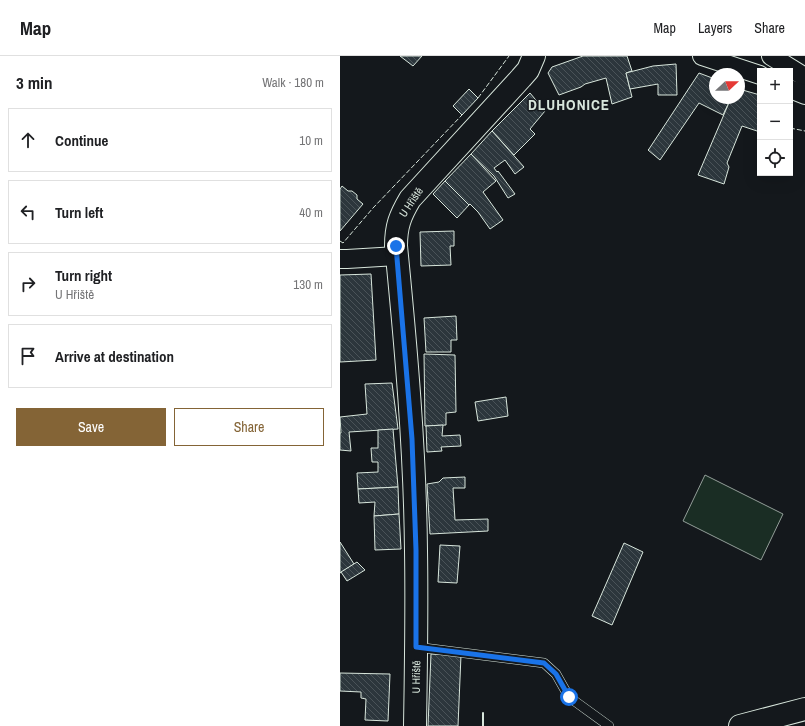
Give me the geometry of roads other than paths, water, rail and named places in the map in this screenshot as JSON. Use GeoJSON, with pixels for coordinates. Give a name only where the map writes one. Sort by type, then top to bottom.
{"type":"FeatureCollection","features":[{"type":"Feature","properties":{"kind":"main road","name":"U Hřiště"},"geometry":{"type":"LineString","coordinates":[[414,726],[416,550],[412,439],[397,256],[396,233],[398,221],[410,199],[528,70],[534,56]]}},
{"type":"Feature","properties":{"kind":"main road"},"geometry":{"type":"LineString","coordinates":[[740,726],[805,709]]}},
{"type":"Feature","properties":{"kind":"street"},"geometry":{"type":"LineString","coordinates":[[702,56],[757,74]]}},
{"type":"Feature","properties":{"kind":"street"},"geometry":{"type":"LineString","coordinates":[[771,56],[805,77]]}},
{"type":"Feature","properties":{"kind":"street"},"geometry":{"type":"LineString","coordinates":[[793,90],[805,95]]}},
{"type":"Feature","properties":{"kind":"street"},"geometry":{"type":"LineString","coordinates":[[340,258],[355,259],[397,256]]}},
{"type":"Feature","properties":{"kind":"lane"},"geometry":{"type":"LineString","coordinates":[[416,647],[544,663],[556,674],[569,697],[609,726]]}},
{"type":"Feature","properties":{"kind":"district","name":"DLUHONICE"},"geometry":{"type":"Point","coordinates":[569,104]}}]}
